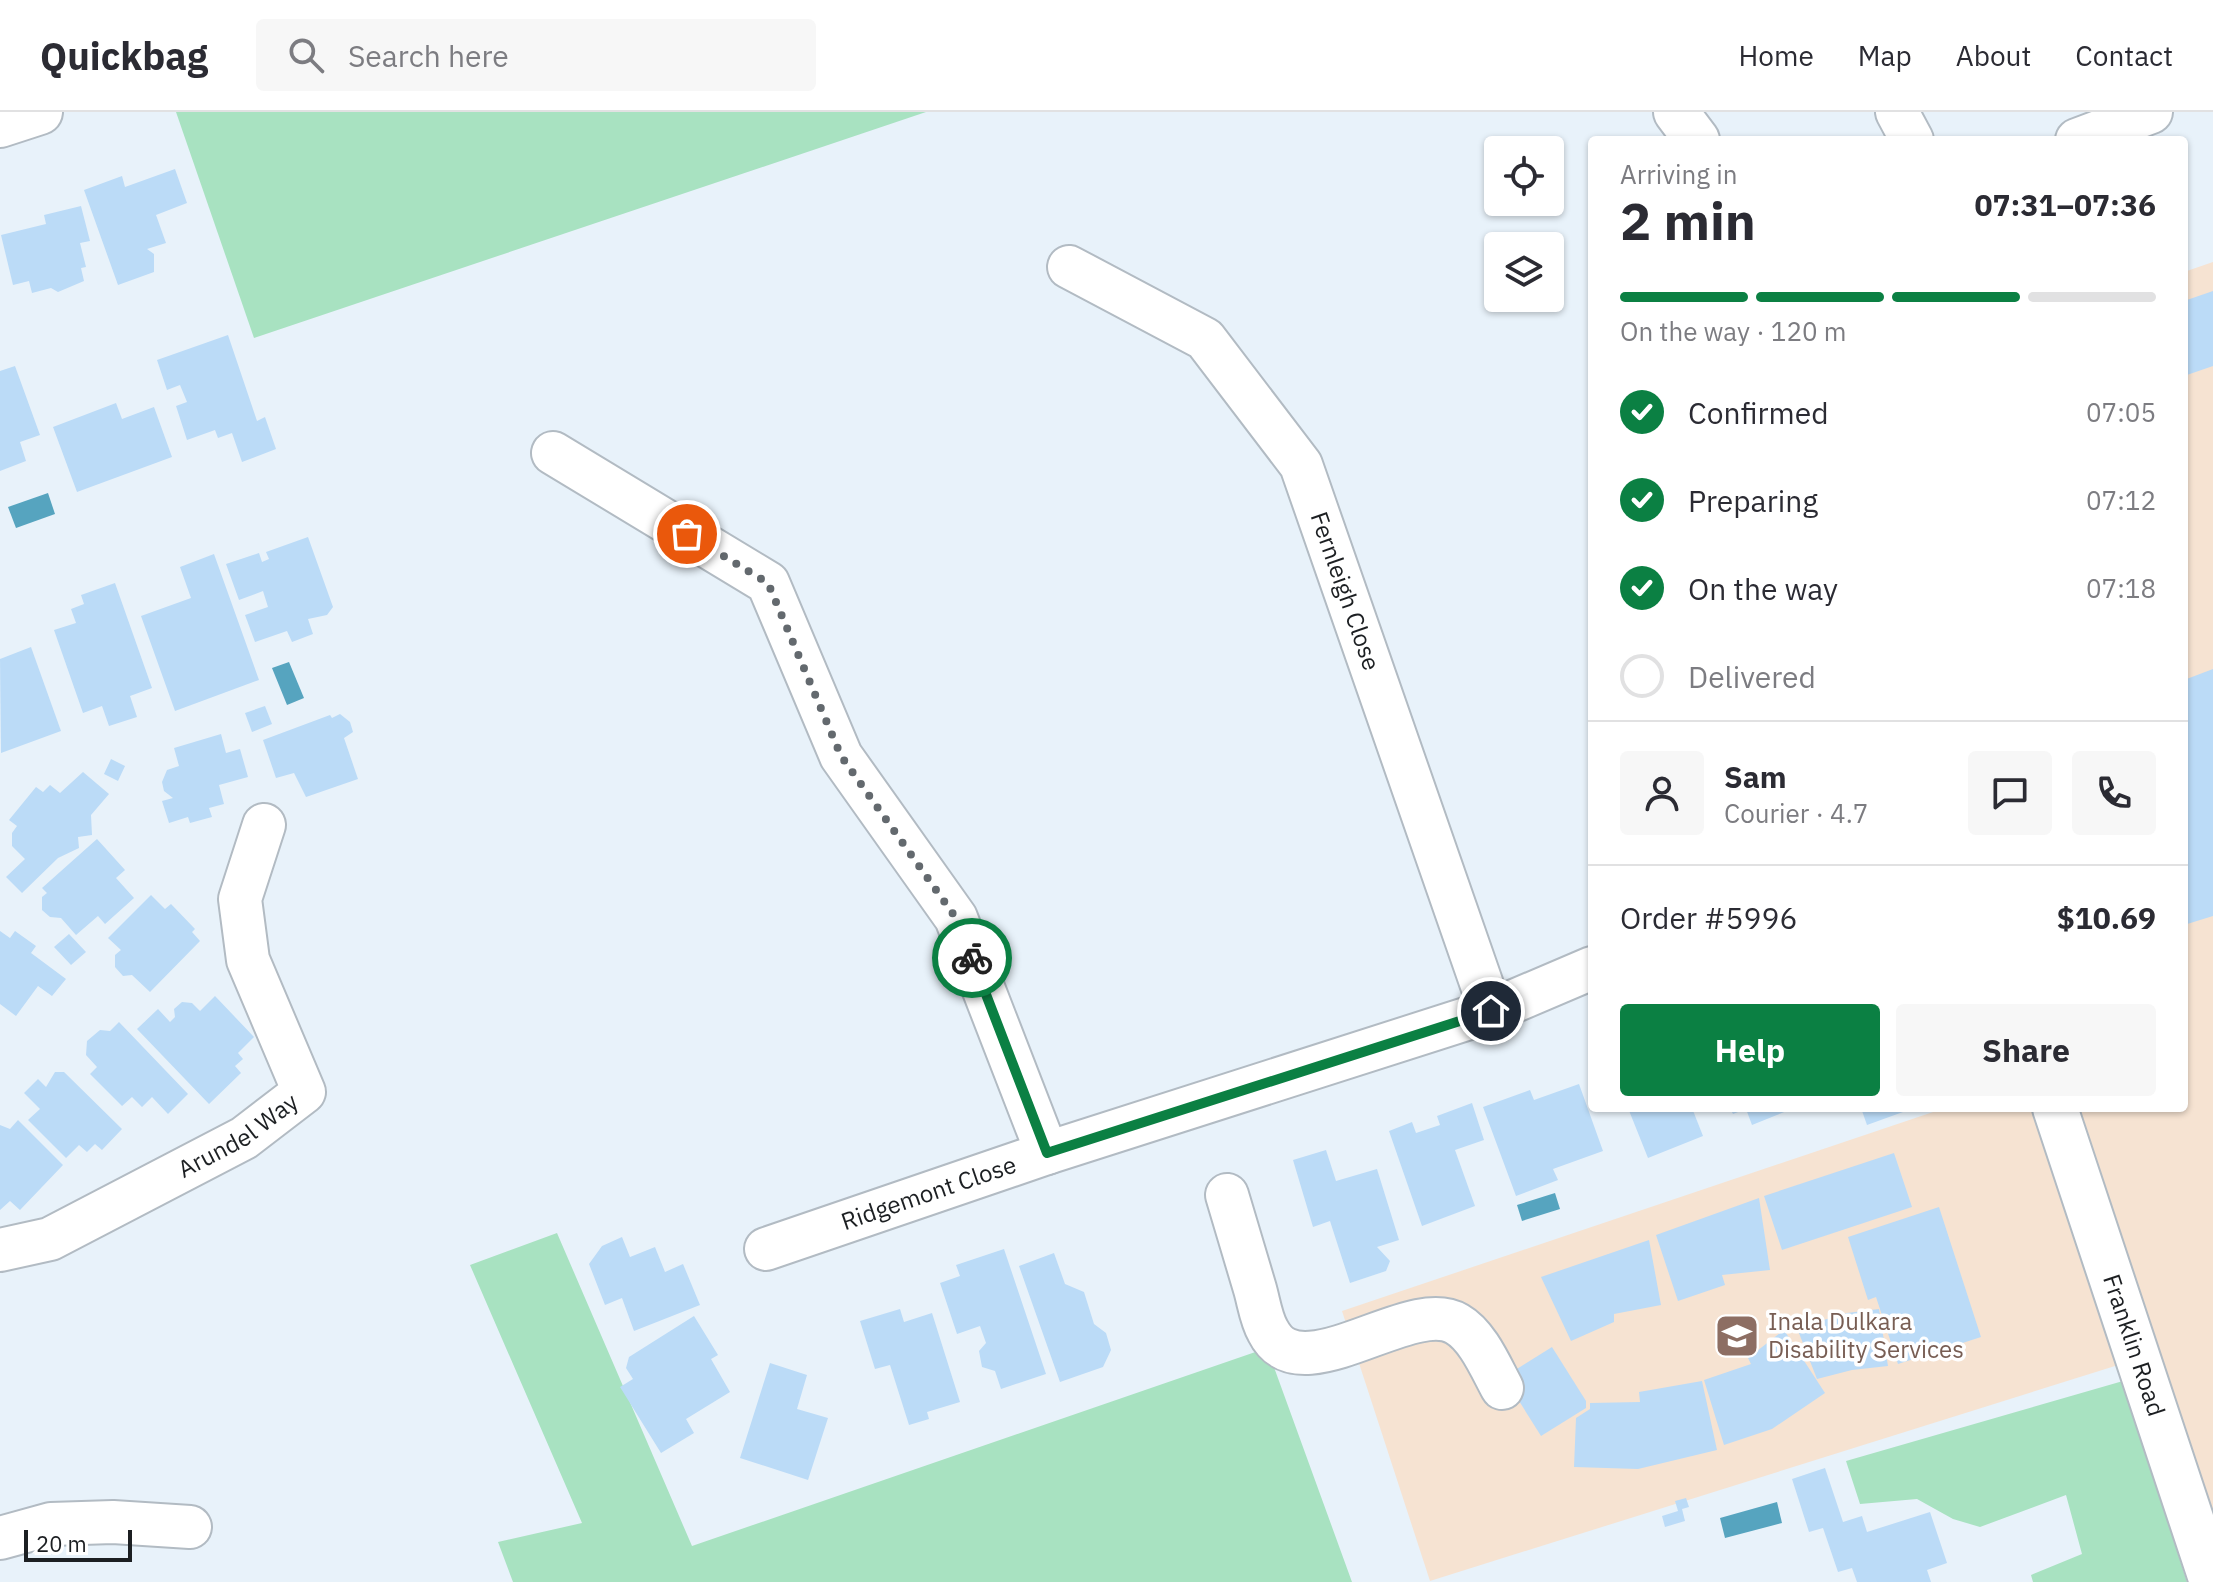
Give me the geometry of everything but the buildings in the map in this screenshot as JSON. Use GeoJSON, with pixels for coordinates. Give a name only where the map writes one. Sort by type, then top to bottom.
{"type":"FeatureCollection","features":[{"type":"Feature","properties":{"kind":"street"},"geometry":{"type":"LineString","coordinates":[[0,125],[40,112]]}},
{"type":"Feature","properties":{"kind":"street"},"geometry":{"type":"LineString","coordinates":[[1676,112],[1694,136]]}},
{"type":"Feature","properties":{"kind":"street"},"geometry":{"type":"LineString","coordinates":[[1897,112],[1910,136]]}},
{"type":"Feature","properties":{"kind":"street"},"geometry":{"type":"LineString","coordinates":[[2088,136],[2151,112]]}},
{"type":"Feature","properties":{"kind":"street","name":"Fernleigh Close"},"geometry":{"type":"LineString","coordinates":[[1069,267],[1205,339],[1301,465],[1491,1011]]}},
{"type":"Feature","properties":{"kind":"street"},"geometry":{"type":"LineString","coordinates":[[553,453],[768,583],[841,756],[956,918],[1047,1153]]}},
{"type":"Feature","properties":{"kind":"street","name":"Arundel Way"},"geometry":{"type":"LineString","coordinates":[[0,1250],[50,1239],[244,1138],[304,1092],[248,960],[240,899],[264,825]]}},
{"type":"Feature","properties":{"kind":"street","name":"Ridgemont Close"},"geometry":{"type":"LineString","coordinates":[[766,1249],[1047,1153],[1491,1011],[1588,970]]}},
{"type":"Feature","properties":{"kind":"street","name":"Franklin Road"},"geometry":{"type":"LineString","coordinates":[[2056,1112],[2212,1582]]}},
{"type":"Feature","properties":{"kind":"street"},"geometry":{"type":"LineString","coordinates":[[1227,1195],[1268,1333],[1286,1350],[1305,1353],[1377,1336],[1405,1323],[1453,1321],[1466,1330],[1502,1388]]}},
{"type":"Feature","properties":{"kind":"street"},"geometry":{"type":"LineString","coordinates":[[0,1538],[51,1524],[113,1522],[190,1527]]}},
{"type":"Feature","properties":{"kind":"shaded area"},"geometry":{"type":"Polygon","coordinates":[[[2213,262],[2213,1582],[2056,1112],[2188,1112],[2188,271],[2213,262]]]}},
{"type":"Feature","properties":{"kind":"shaded area","name":"Inala Dulkara Disability Services"},"geometry":{"type":"Polygon","coordinates":[[[1933,1112],[2046,1112],[2131,1361],[1430,1581],[1342,1311],[1933,1112]]]}},
{"type":"Feature","properties":{"kind":"green space"},"geometry":{"type":"Polygon","coordinates":[[[176,112],[926,112],[254,338],[176,112]]]}},
{"type":"Feature","properties":{"kind":"green space"},"geometry":{"type":"Polygon","coordinates":[[[557,1233],[692,1546],[1267,1348],[1352,1582],[513,1582],[498,1542],[582,1523],[470,1265],[557,1233]]]}},
{"type":"Feature","properties":{"kind":"green space"},"geometry":{"type":"Polygon","coordinates":[[[2123,1381],[2187,1582],[2033,1582],[2031,1575],[2082,1554],[2066,1495],[1980,1527],[1953,1519],[1917,1499],[1860,1504],[1846,1461],[2123,1381]]]}},
{"type":"Feature","properties":{"kind":"water"},"geometry":{"type":"Polygon","coordinates":[[[48,493],[55,514],[16,528],[8,507],[48,493]]]}},
{"type":"Feature","properties":{"kind":"water"},"geometry":{"type":"Polygon","coordinates":[[[289,662],[304,698],[287,705],[272,668],[289,662]]]}},
{"type":"Feature","properties":{"kind":"water"},"geometry":{"type":"Polygon","coordinates":[[[1555,1193],[1560,1209],[1522,1221],[1517,1205],[1555,1193]]]}},
{"type":"Feature","properties":{"kind":"water"},"geometry":{"type":"Polygon","coordinates":[[[1777,1502],[1782,1523],[1725,1538],[1720,1518],[1777,1502]]]}},
{"type":"Feature","properties":{"kind":"way so far"},"geometry":{"type":"LineString","coordinates":[[687,534],[768,583],[841,756],[956,918],[972,958]]}},
{"type":"Feature","properties":{"kind":"place","name":"Inala Dulkara Disability Services"},"geometry":{"type":"Point","coordinates":[1737,1336]}},
{"type":"Feature","properties":{"kind":"route"},"geometry":{"type":"LineString","coordinates":[[972,958],[1047,1153],[1491,1011]]}}]}
